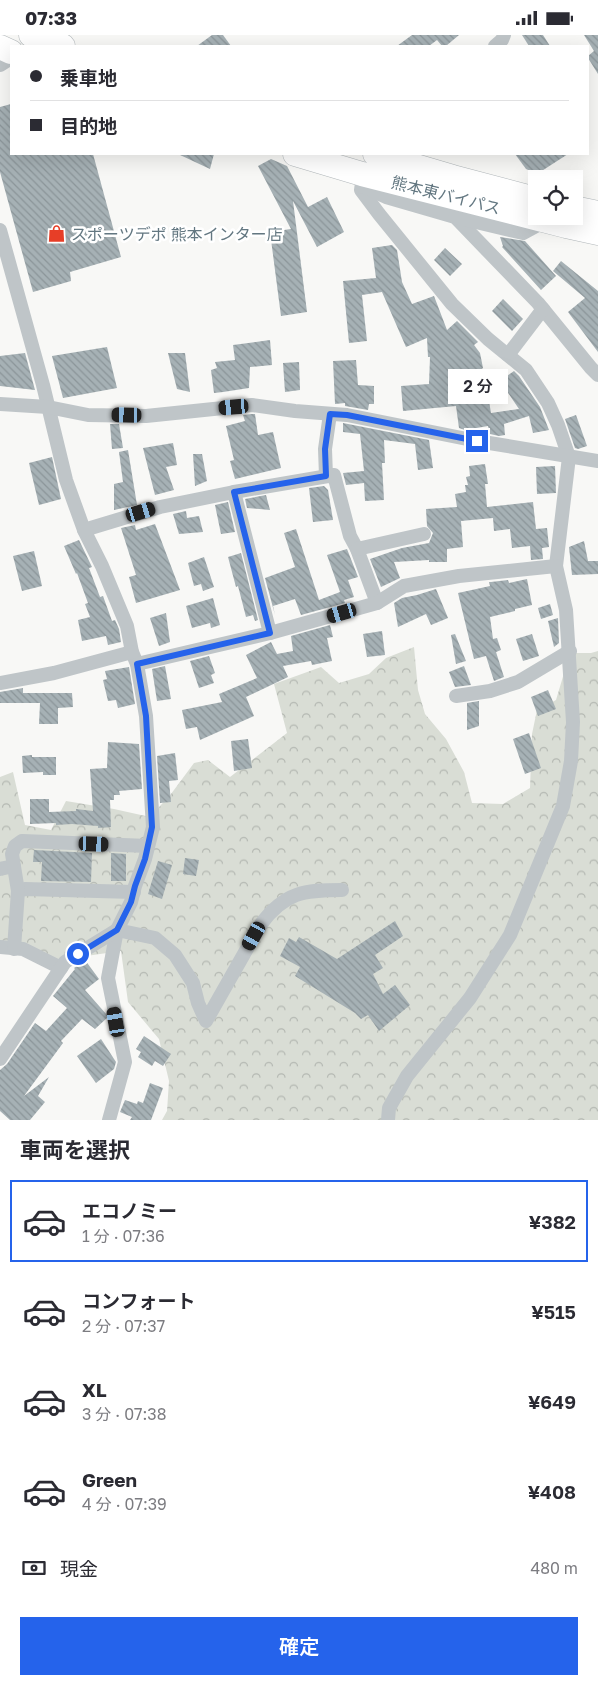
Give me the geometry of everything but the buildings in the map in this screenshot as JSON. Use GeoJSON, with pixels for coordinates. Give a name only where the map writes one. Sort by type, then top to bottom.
{"type":"FeatureCollection","features":[{"type":"Feature","properties":{"kind":"highway"},"geometry":{"type":"LineString","coordinates":[[33,38],[59,45]]}},
{"type":"Feature","properties":{"kind":"highway","name":"熊本東バイパス"},"geometry":{"type":"LineString","coordinates":[[299,155],[528,216]]}},
{"type":"Feature","properties":{"kind":"highway","name":"熊本東バイパス"},"geometry":{"type":"LineString","coordinates":[[378,155],[528,197]]}},
{"type":"Feature","properties":{"kind":"street"},"geometry":{"type":"LineString","coordinates":[[496,45],[502,40],[504,35]]}},
{"type":"Feature","properties":{"kind":"street"},"geometry":{"type":"LineString","coordinates":[[364,171],[386,197],[455,217],[523,233],[538,225]]}},
{"type":"Feature","properties":{"kind":"street"},"geometry":{"type":"LineString","coordinates":[[364,171],[361,189],[452,304],[526,370],[548,403],[569,457],[556,566],[566,610],[573,723],[571,761],[563,806],[543,859],[510,935],[470,998],[407,1076],[389,1108],[388,1120]]}},
{"type":"Feature","properties":{"kind":"street"},"geometry":{"type":"LineString","coordinates":[[455,217],[543,309],[590,368],[598,375]]}},
{"type":"Feature","properties":{"kind":"street"},"geometry":{"type":"LineString","coordinates":[[0,230],[66,480],[84,530],[102,565],[127,626],[146,716],[152,827],[131,902],[117,930],[108,978],[125,1062],[109,1120]]}},
{"type":"Feature","properties":{"kind":"street"},"geometry":{"type":"LineString","coordinates":[[508,355],[543,309]]}},
{"type":"Feature","properties":{"kind":"street"},"geometry":{"type":"LineString","coordinates":[[0,404],[48,407],[88,415],[146,416],[252,405],[347,415],[598,461]]}},
{"type":"Feature","properties":{"kind":"street"},"geometry":{"type":"LineString","coordinates":[[326,476],[325,449],[330,414]]}},
{"type":"Feature","properties":{"kind":"street"},"geometry":{"type":"LineString","coordinates":[[84,530],[160,507],[334,475],[350,536],[357,549],[377,603]]}},
{"type":"Feature","properties":{"kind":"street"},"geometry":{"type":"LineString","coordinates":[[234,492],[270,633]]}},
{"type":"Feature","properties":{"kind":"street"},"geometry":{"type":"LineString","coordinates":[[357,549],[424,534]]}},
{"type":"Feature","properties":{"kind":"street"},"geometry":{"type":"LineString","coordinates":[[0,683],[270,633],[377,603],[404,586],[459,576],[556,566]]}},
{"type":"Feature","properties":{"kind":"street"},"geometry":{"type":"LineString","coordinates":[[456,696],[490,691],[518,682],[570,651]]}},
{"type":"Feature","properties":{"kind":"street"},"geometry":{"type":"LineString","coordinates":[[14,949],[18,891],[12,854],[15,846],[22,841],[148,846]]}},
{"type":"Feature","properties":{"kind":"street"},"geometry":{"type":"LineString","coordinates":[[0,869],[14,866]]}},
{"type":"Feature","properties":{"kind":"street"},"geometry":{"type":"LineString","coordinates":[[18,891],[25,889],[134,892]]}},
{"type":"Feature","properties":{"kind":"street"},"geometry":{"type":"LineString","coordinates":[[0,1059],[66,962],[117,930],[155,938],[175,955],[193,983],[198,1003],[206,1021],[261,924],[272,910],[292,896],[314,890],[342,890]]}},
{"type":"Feature","properties":{"kind":"street"},"geometry":{"type":"LineString","coordinates":[[0,947],[23,949],[61,968]]}},
{"type":"Feature","properties":{"kind":"green space"},"geometry":{"type":"Polygon","coordinates":[[[414,647],[418,690],[425,714],[446,739],[464,772],[472,803],[503,804],[530,788],[532,734],[537,710],[556,700],[570,653],[598,651],[598,1120],[162,1120],[167,1111],[169,1081],[159,1039],[128,1002],[121,951],[58,960],[0,943],[0,777],[13,772],[25,825],[51,830],[66,801],[150,817],[171,794],[194,763],[208,760],[230,777],[287,733],[274,684],[321,667],[339,683],[369,674],[386,658],[414,647]]]}},
{"type":"Feature","properties":{"kind":"place","name":"スポーツデポ 熊本インター店"},"geometry":{"type":"Point","coordinates":[57,234]}},
{"type":"Feature","properties":{"kind":"route"},"geometry":{"type":"LineString","coordinates":[[78,954],[117,930],[131,902],[145,859],[152,827],[146,716],[137,664],[168,655],[270,633],[234,492],[326,476],[325,449],[330,414],[347,415],[477,441]]}}]}
